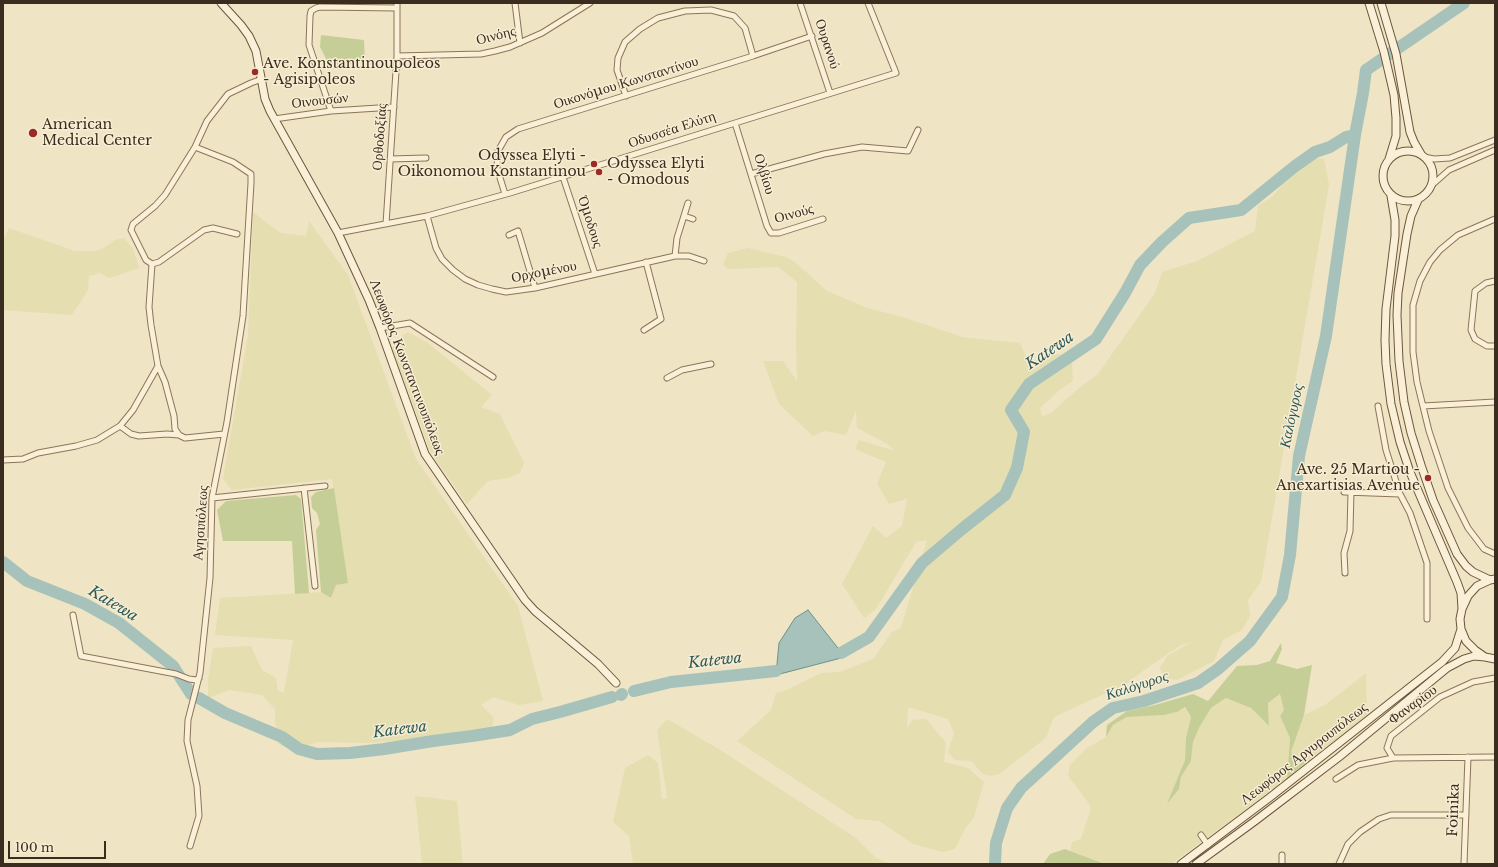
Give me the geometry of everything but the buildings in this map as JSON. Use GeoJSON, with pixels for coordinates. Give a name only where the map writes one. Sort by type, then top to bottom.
{"type":"FeatureCollection","features":[{"type":"Feature","properties":{"kind":"main road","name":"Λεωφόρος Κωνσταντινουπόλεως"},"geometry":{"type":"LineString","coordinates":[[221,3],[241,25],[249,36],[256,51],[270,111],[338,233],[380,328],[420,443],[431,464],[525,600],[535,611],[598,664],[616,683]]}},
{"type":"Feature","properties":{"kind":"main road"},"geometry":{"type":"LineString","coordinates":[[1369,3],[1384,52],[1394,95],[1396,118],[1396,136],[1389,159],[1383,168],[1382,178],[1385,188],[1391,196],[1399,200],[1409,202],[1418,200],[1426,194],[1432,185],[1432,168],[1422,156],[1410,132],[1396,54],[1381,3]]}},
{"type":"Feature","properties":{"kind":"main road"},"geometry":{"type":"LineString","coordinates":[[1389,159],[1398,153],[1408,151],[1422,156]]}},
{"type":"Feature","properties":{"kind":"main road"},"geometry":{"type":"LineString","coordinates":[[1391,196],[1395,220],[1395,236],[1386,309],[1385,340],[1386,364],[1391,404],[1400,442],[1410,472],[1461,593],[1462,608],[1460,619],[1466,640],[1474,650],[1485,657]]}},
{"type":"Feature","properties":{"kind":"main road"},"geometry":{"type":"LineString","coordinates":[[1418,200],[1411,216],[1407,234],[1398,293],[1397,315],[1399,361],[1404,402],[1410,433],[1433,500],[1457,554],[1466,566],[1473,572],[1492,580]]}},
{"type":"Feature","properties":{"kind":"main road"},"geometry":{"type":"LineString","coordinates":[[1462,608],[1468,596],[1477,586],[1492,580]]}},
{"type":"Feature","properties":{"kind":"main road"},"geometry":{"type":"LineString","coordinates":[[1444,665],[1455,648],[1462,629]]}},
{"type":"Feature","properties":{"kind":"main road"},"geometry":{"type":"LineString","coordinates":[[1444,665],[1474,656],[1495,659]]}},
{"type":"Feature","properties":{"kind":"main road","name":"Λεωφόρος Αργυρουπόλεως"},"geometry":{"type":"LineString","coordinates":[[1181,864],[1444,665]]}},
{"type":"Feature","properties":{"kind":"main road","name":"Λεωφόρος Αργυρουπόλεως"},"geometry":{"type":"LineString","coordinates":[[1196,864],[1338,757],[1444,665]]}},
{"type":"Feature","properties":{"kind":"street"},"geometry":{"type":"LineString","coordinates":[[516,3],[520,43]]}},
{"type":"Feature","properties":{"kind":"street","name":"Οινόης"},"geometry":{"type":"LineString","coordinates":[[397,56],[481,54],[495,51],[520,43],[548,30],[590,3]]}},
{"type":"Feature","properties":{"kind":"street","name":"Ουρανού"},"geometry":{"type":"LineString","coordinates":[[800,3],[830,93]]}},
{"type":"Feature","properties":{"kind":"street","name":"Οδυσσέα Ελύτη"},"geometry":{"type":"LineString","coordinates":[[338,233],[427,216],[505,194],[896,73],[868,3]]}},
{"type":"Feature","properties":{"kind":"street"},"geometry":{"type":"LineString","coordinates":[[331,111],[309,45],[311,12],[320,7],[397,5]]}},
{"type":"Feature","properties":{"kind":"street","name":"Ορθοδοξίας"},"geometry":{"type":"LineString","coordinates":[[386,224],[397,56],[397,5]]}},
{"type":"Feature","properties":{"kind":"street"},"geometry":{"type":"LineString","coordinates":[[626,96],[617,70],[618,58],[625,42],[640,29],[658,18],[685,11],[711,10],[734,16],[745,28],[753,56]]}},
{"type":"Feature","properties":{"kind":"street","name":"Οικονόμου Κωνσταντίνου"},"geometry":{"type":"LineString","coordinates":[[505,194],[497,168],[498,151],[506,137],[518,129],[753,56],[812,36]]}},
{"type":"Feature","properties":{"kind":"street"},"geometry":{"type":"LineString","coordinates":[[238,234],[213,228],[204,230],[159,262],[152,264],[146,260],[131,230],[133,224],[156,206],[165,195],[195,147],[207,121],[228,94],[262,79]]}},
{"type":"Feature","properties":{"kind":"street","name":"Οινουσών"},"geometry":{"type":"LineString","coordinates":[[274,119],[331,111],[394,107]]}},
{"type":"Feature","properties":{"kind":"street","name":"Ολβίου"},"geometry":{"type":"LineString","coordinates":[[735,122],[767,226],[771,232]]}},
{"type":"Feature","properties":{"kind":"street"},"geometry":{"type":"LineString","coordinates":[[751,174],[824,154],[862,147],[908,151],[918,130]]}},
{"type":"Feature","properties":{"kind":"street"},"geometry":{"type":"LineString","coordinates":[[1422,156],[1434,159],[1450,158],[1495,140]]}},
{"type":"Feature","properties":{"kind":"street","name":"Αγησιπόλεως"},"geometry":{"type":"LineString","coordinates":[[190,846],[199,816],[197,786],[186,741],[188,720],[199,678],[210,578],[212,498],[244,316],[251,174],[233,162],[195,147]]}},
{"type":"Feature","properties":{"kind":"street"},"geometry":{"type":"LineString","coordinates":[[1432,185],[1449,170],[1495,150]]}},
{"type":"Feature","properties":{"kind":"street"},"geometry":{"type":"LineString","coordinates":[[390,159],[426,158]]}},
{"type":"Feature","properties":{"kind":"street","name":"Όμοδους"},"geometry":{"type":"LineString","coordinates":[[563,177],[595,274]]}},
{"type":"Feature","properties":{"kind":"street"},"geometry":{"type":"LineString","coordinates":[[675,256],[676,238],[688,203]]}},
{"type":"Feature","properties":{"kind":"street","name":"Ορχομένου"},"geometry":{"type":"LineString","coordinates":[[427,216],[436,248],[442,259],[453,270],[465,279],[492,289],[506,292],[535,288],[675,256],[689,256],[704,261]]}},
{"type":"Feature","properties":{"kind":"street"},"geometry":{"type":"LineString","coordinates":[[684,216],[694,219]]}},
{"type":"Feature","properties":{"kind":"street","name":"Οινούς"},"geometry":{"type":"LineString","coordinates":[[771,232],[779,233],[823,219]]}},
{"type":"Feature","properties":{"kind":"street"},"geometry":{"type":"LineString","coordinates":[[1495,219],[1458,235],[1440,250],[1430,262],[1420,281],[1413,305],[1413,352],[1417,382],[1429,431],[1448,488],[1468,528],[1484,549],[1495,554]]}},
{"type":"Feature","properties":{"kind":"street"},"geometry":{"type":"LineString","coordinates":[[509,235],[518,231],[535,288]]}},
{"type":"Feature","properties":{"kind":"street"},"geometry":{"type":"LineString","coordinates":[[644,330],[661,319],[646,262]]}},
{"type":"Feature","properties":{"kind":"street"},"geometry":{"type":"LineString","coordinates":[[152,264],[149,307],[158,366],[165,382],[174,416],[175,429],[178,435]]}},
{"type":"Feature","properties":{"kind":"street"},"geometry":{"type":"LineString","coordinates":[[1495,281],[1486,283],[1475,291],[1471,330],[1474,339],[1487,346],[1495,346]]}},
{"type":"Feature","properties":{"kind":"street"},"geometry":{"type":"LineString","coordinates":[[380,328],[410,323],[493,377]]}},
{"type":"Feature","properties":{"kind":"street"},"geometry":{"type":"LineString","coordinates":[[666,378],[682,370],[711,364]]}},
{"type":"Feature","properties":{"kind":"street"},"geometry":{"type":"LineString","coordinates":[[3,460],[23,459],[38,453],[76,446],[97,440],[120,426],[133,410],[158,366]]}},
{"type":"Feature","properties":{"kind":"street"},"geometry":{"type":"LineString","coordinates":[[1423,406],[1495,402]]}},
{"type":"Feature","properties":{"kind":"street"},"geometry":{"type":"LineString","coordinates":[[1378,406],[1386,450],[1400,494],[1410,513],[1427,563],[1428,619]]}},
{"type":"Feature","properties":{"kind":"street"},"geometry":{"type":"LineString","coordinates":[[120,426],[131,434],[139,436],[167,434],[178,435],[185,438],[224,434]]}},
{"type":"Feature","properties":{"kind":"street"},"geometry":{"type":"LineString","coordinates":[[212,498],[325,486]]}},
{"type":"Feature","properties":{"kind":"street"},"geometry":{"type":"LineString","coordinates":[[304,488],[315,586]]}},
{"type":"Feature","properties":{"kind":"street"},"geometry":{"type":"LineString","coordinates":[[1344,492],[1400,494]]}},
{"type":"Feature","properties":{"kind":"street"},"geometry":{"type":"LineString","coordinates":[[1345,573],[1344,553],[1350,531],[1351,492]]}},
{"type":"Feature","properties":{"kind":"street"},"geometry":{"type":"LineString","coordinates":[[73,615],[82,656],[176,674],[189,679],[196,680],[199,678]]}},
{"type":"Feature","properties":{"kind":"street","name":"Φαναρίου"},"geometry":{"type":"LineString","coordinates":[[1393,758],[1387,748],[1391,736],[1403,726],[1440,698],[1473,682],[1495,678]]}},
{"type":"Feature","properties":{"kind":"street","name":"Foinika"},"geometry":{"type":"LineString","coordinates":[[1464,864],[1468,757]]}},
{"type":"Feature","properties":{"kind":"street"},"geometry":{"type":"LineString","coordinates":[[1336,779],[1358,765],[1393,758],[1495,757]]}},
{"type":"Feature","properties":{"kind":"street"},"geometry":{"type":"LineString","coordinates":[[1339,864],[1348,844],[1360,832],[1379,819],[1390,815],[1466,815]]}},
{"type":"Feature","properties":{"kind":"street"},"geometry":{"type":"LineString","coordinates":[[1201,835],[1208,845]]}},
{"type":"Feature","properties":{"kind":"street"},"geometry":{"type":"LineString","coordinates":[[1282,855],[1282,864]]}},
{"type":"Feature","properties":{"kind":"shaded area"},"geometry":{"type":"Polygon","coordinates":[[[1316,158],[1324,159],[1329,185],[1261,582],[1248,600],[1250,616],[1242,630],[1223,640],[1214,661],[1177,680],[1164,678],[1160,668],[1167,656],[1192,642],[1181,645],[1128,683],[1054,717],[1046,738],[999,774],[990,776],[983,774],[971,761],[955,760],[948,752],[954,733],[948,719],[908,707],[907,728],[913,720],[926,719],[946,743],[944,762],[968,768],[984,782],[974,817],[965,829],[955,849],[943,852],[913,844],[879,821],[856,819],[737,741],[771,710],[776,693],[789,689],[821,673],[840,672],[873,659],[892,632],[901,628],[927,540],[916,542],[876,609],[864,618],[842,584],[873,526],[886,538],[902,526],[907,499],[889,504],[877,484],[886,462],[855,449],[859,440],[895,451],[886,443],[857,428],[856,411],[846,435],[824,431],[813,436],[779,404],[763,361],[783,361],[797,381],[797,282],[778,267],[728,269],[723,264],[728,253],[748,248],[786,257],[795,262],[827,291],[867,308],[899,316],[962,337],[1020,343],[1029,363],[1045,356],[1059,354],[1072,361],[1073,381],[1062,388],[1040,408],[1042,417],[1052,412],[1079,388],[1098,374],[1155,293],[1162,272],[1197,261],[1255,231],[1258,206],[1273,196],[1282,185],[1316,158]]]}},
{"type":"Feature","properties":{"kind":"shaded area"},"geometry":{"type":"Polygon","coordinates":[[[253,212],[280,233],[306,236],[309,221],[348,275],[416,459],[518,606],[543,701],[519,705],[493,697],[481,705],[494,718],[492,728],[395,741],[366,743],[318,742],[292,750],[278,744],[275,709],[262,695],[229,690],[208,698],[208,680],[213,648],[251,646],[262,670],[276,678],[278,691],[284,692],[293,640],[215,635],[220,598],[321,592],[331,598],[336,585],[347,583],[332,479],[232,490],[223,479],[248,335],[253,212]]]}},
{"type":"Feature","properties":{"kind":"shaded area"},"geometry":{"type":"Polygon","coordinates":[[[9,228],[75,251],[96,251],[104,248],[115,240],[124,238],[133,249],[139,268],[109,278],[100,273],[89,276],[88,290],[72,315],[3,310],[3,240],[9,228]]]}},
{"type":"Feature","properties":{"kind":"shaded area"},"geometry":{"type":"Polygon","coordinates":[[[408,332],[428,343],[492,395],[481,407],[500,414],[524,463],[520,473],[508,478],[488,481],[467,504],[431,453],[392,348],[397,339],[408,332]]]}},
{"type":"Feature","properties":{"kind":"shaded area"},"geometry":{"type":"Polygon","coordinates":[[[1366,673],[1367,715],[1306,762],[1295,758],[1291,752],[1304,715],[1325,705],[1366,673]]]}},
{"type":"Feature","properties":{"kind":"shaded area"},"geometry":{"type":"Polygon","coordinates":[[[1280,694],[1284,710],[1280,716],[1290,738],[1287,779],[1171,864],[1105,864],[1070,851],[1072,842],[1081,839],[1091,808],[1068,776],[1070,765],[1087,748],[1106,737],[1113,725],[1127,717],[1164,715],[1177,712],[1184,707],[1191,717],[1186,738],[1185,760],[1168,803],[1179,789],[1181,777],[1191,761],[1193,742],[1199,728],[1211,708],[1226,698],[1251,708],[1269,726],[1268,703],[1280,694]]]}},
{"type":"Feature","properties":{"kind":"shaded area"},"geometry":{"type":"Polygon","coordinates":[[[667,719],[717,748],[856,838],[876,858],[890,864],[633,864],[629,836],[613,822],[625,768],[648,755],[658,763],[662,799],[667,798],[657,730],[667,719]]]}},
{"type":"Feature","properties":{"kind":"shaded area"},"geometry":{"type":"Polygon","coordinates":[[[415,796],[457,801],[463,864],[422,864],[415,796]]]}},
{"type":"Feature","properties":{"kind":"green space"},"geometry":{"type":"Polygon","coordinates":[[[321,35],[364,40],[365,62],[331,68],[320,47],[321,35]]]}},
{"type":"Feature","properties":{"kind":"green space"},"geometry":{"type":"Polygon","coordinates":[[[334,488],[348,583],[336,585],[331,598],[321,592],[316,530],[320,524],[317,513],[312,508],[311,497],[316,492],[334,488]]]}},
{"type":"Feature","properties":{"kind":"green space"},"geometry":{"type":"Polygon","coordinates":[[[296,495],[301,499],[309,593],[295,594],[292,541],[223,541],[217,510],[226,501],[296,495]]]}},
{"type":"Feature","properties":{"kind":"green space"},"geometry":{"type":"Polygon","coordinates":[[[1281,643],[1282,649],[1276,663],[1297,669],[1312,665],[1304,715],[1291,752],[1295,758],[1306,762],[1287,779],[1290,738],[1280,716],[1284,710],[1280,694],[1268,703],[1269,726],[1251,708],[1226,698],[1211,708],[1199,728],[1193,742],[1191,761],[1181,777],[1179,789],[1167,804],[1185,760],[1186,738],[1191,717],[1185,707],[1177,712],[1164,715],[1127,717],[1113,725],[1106,737],[1107,725],[1127,711],[1193,694],[1208,701],[1237,666],[1257,665],[1270,661],[1281,643]]]}},
{"type":"Feature","properties":{"kind":"green space"},"geometry":{"type":"Polygon","coordinates":[[[1065,849],[1105,864],[1043,864],[1050,854],[1065,849]]]}},
{"type":"Feature","properties":{"kind":"water"},"geometry":{"type":"Polygon","coordinates":[[[808,610],[845,657],[776,675],[779,643],[795,618],[808,610]]]}},
{"type":"Feature","properties":{"kind":"waterway","name":"Καλόγυρος"},"geometry":{"type":"LineString","coordinates":[[995,863],[996,843],[1007,808],[1021,788],[1093,722],[1113,708],[1144,701],[1198,683],[1218,669],[1250,641],[1282,597],[1290,555],[1299,456],[1326,336],[1355,135],[1366,70],[1464,3]]}},
{"type":"Feature","properties":{"kind":"waterway","name":"Katewa"},"geometry":{"type":"LineString","coordinates":[[841,653],[869,637],[922,563],[1005,495],[1017,468],[1024,432],[1011,410],[1029,384],[1096,339],[1125,293],[1140,265],[1162,242],[1189,218],[1241,210],[1315,152],[1330,147],[1346,137],[1355,135]]}},
{"type":"Feature","properties":{"kind":"waterway","name":"Katewa"},"geometry":{"type":"LineString","coordinates":[[3,562],[27,581],[85,604],[119,623],[173,666],[191,694]]}},
{"type":"Feature","properties":{"kind":"waterway","name":"Katewa"},"geometry":{"type":"LineString","coordinates":[[634,691],[671,682],[776,671]]}},
{"type":"Feature","properties":{"kind":"waterway","name":"Katewa"},"geometry":{"type":"LineString","coordinates":[[199,698],[225,713],[282,737],[299,749],[317,754],[350,753],[384,749],[510,730],[532,719],[612,697]]}},
{"type":"Feature","properties":{"kind":"place","name":"Ave. Konstantinoupoleos - Agisipoleos"},"geometry":{"type":"Point","coordinates":[255,72]}},
{"type":"Feature","properties":{"kind":"place","name":"American Medical Center"},"geometry":{"type":"Point","coordinates":[33,133]}},
{"type":"Feature","properties":{"kind":"place","name":"Odyssea Elyti - Oikonomou Konstantinou"},"geometry":{"type":"Point","coordinates":[594,164]}},
{"type":"Feature","properties":{"kind":"place","name":"Odyssea Elyti - Omodous"},"geometry":{"type":"Point","coordinates":[599,172]}},
{"type":"Feature","properties":{"kind":"place","name":"Ave. 25 Martiou - Anexartisias Avenue"},"geometry":{"type":"Point","coordinates":[1428,478]}}]}
